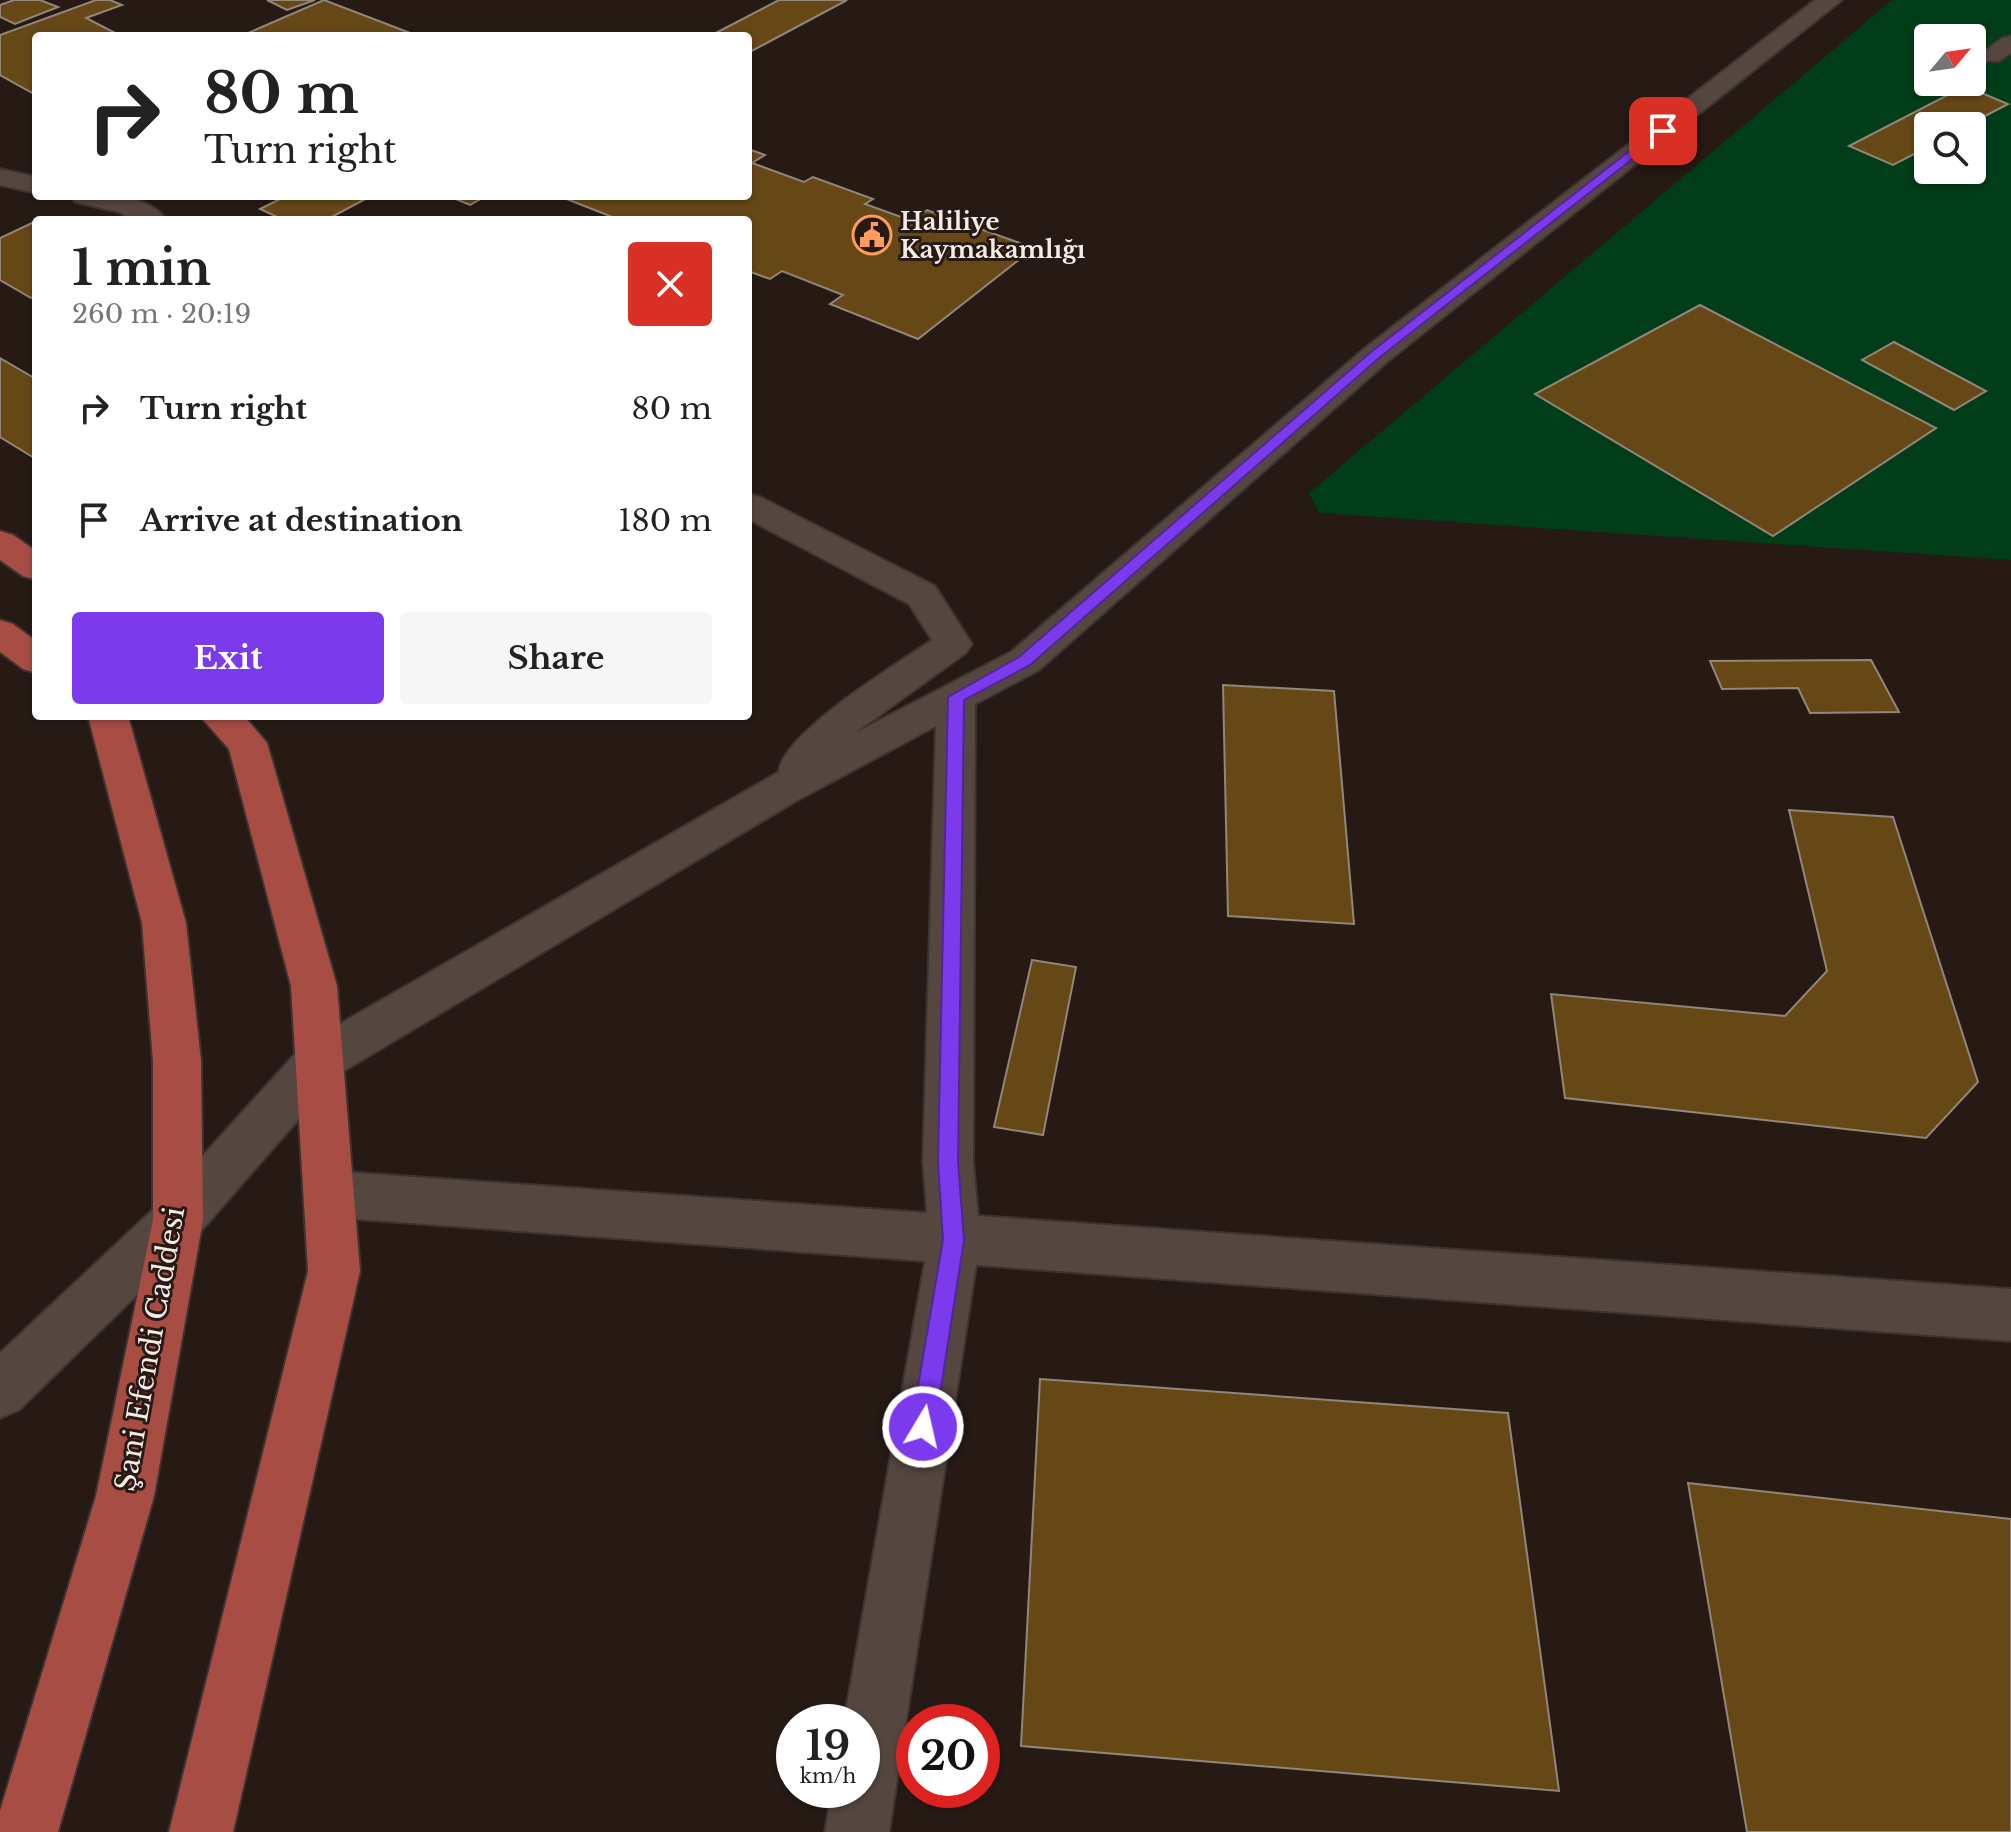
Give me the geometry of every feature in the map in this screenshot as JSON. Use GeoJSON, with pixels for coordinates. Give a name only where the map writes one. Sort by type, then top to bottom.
{"type":"FeatureCollection","features":[{"type":"Feature","properties":{"kind":"main road"},"geometry":{"type":"LineString","coordinates":[[0,543],[32,565]]}},
{"type":"Feature","properties":{"kind":"main road"},"geometry":{"type":"LineString","coordinates":[[0,633],[32,657]]}},
{"type":"Feature","properties":{"kind":"main road","name":"Şani Efendi Caddesi"},"geometry":{"type":"LineString","coordinates":[[26,1832],[125,1496],[178,1220],[177,1061],[164,923],[109,720]]}},
{"type":"Feature","properties":{"kind":"main road"},"geometry":{"type":"LineString","coordinates":[[201,1832],[334,1271],[314,986],[247,743],[224,720]]}},
{"type":"Feature","properties":{"kind":"street"},"geometry":{"type":"LineString","coordinates":[[0,1391],[178,1220],[320,1060],[781,790],[1025,661],[1376,355],[1830,0]]}},
{"type":"Feature","properties":{"kind":"street"},"geometry":{"type":"LineString","coordinates":[[1990,56],[2011,43]]}},
{"type":"Feature","properties":{"kind":"street"},"geometry":{"type":"LineString","coordinates":[[0,177],[32,184]]}},
{"type":"Feature","properties":{"kind":"street"},"geometry":{"type":"LineString","coordinates":[[102,200],[128,206],[145,216]]}},
{"type":"Feature","properties":{"kind":"street"},"geometry":{"type":"LineString","coordinates":[[752,507],[922,595],[953,644],[832,729],[781,790]]}},
{"type":"Feature","properties":{"kind":"street"},"geometry":{"type":"LineString","coordinates":[[857,1832],[954,1240],[948,1161],[956,697]]}},
{"type":"Feature","properties":{"kind":"street"},"geometry":{"type":"LineString","coordinates":[[329,1194],[2011,1315]]}},
{"type":"Feature","properties":{"kind":"green space"},"geometry":{"type":"Polygon","coordinates":[[[1892,0],[2011,0],[2011,560],[1319,513],[1309,493],[1892,0]]]}},
{"type":"Feature","properties":{"kind":"building"},"geometry":{"type":"Polygon","coordinates":[[[14,0],[40,0],[58,7],[15,24],[0,17],[0,5],[14,0]]]}},
{"type":"Feature","properties":{"kind":"building"},"geometry":{"type":"Polygon","coordinates":[[[96,0],[110,0],[122,5],[86,18],[113,32],[32,32],[32,93],[0,75],[0,35],[96,0]]]}},
{"type":"Feature","properties":{"kind":"building"},"geometry":{"type":"Polygon","coordinates":[[[267,0],[315,0],[287,10],[267,0]]]}},
{"type":"Feature","properties":{"kind":"building"},"geometry":{"type":"Polygon","coordinates":[[[324,0],[408,32],[250,32],[324,0]]]}},
{"type":"Feature","properties":{"kind":"building"},"geometry":{"type":"Polygon","coordinates":[[[779,0],[847,0],[752,51],[752,32],[718,32],[779,0]]]}},
{"type":"Feature","properties":{"kind":"building"},"geometry":{"type":"Polygon","coordinates":[[[1986,95],[2008,104],[1986,116],[1986,112],[1915,112],[1946,96],[1986,95]]]}},
{"type":"Feature","properties":{"kind":"building"},"geometry":{"type":"Polygon","coordinates":[[[1914,112],[1914,154],[1893,165],[1849,146],[1914,112]]]}},
{"type":"Feature","properties":{"kind":"building","name":"Haliliye Kaymakamlığı"},"geometry":{"type":"Polygon","coordinates":[[[752,150],[765,155],[752,163],[752,150]]]}},
{"type":"Feature","properties":{"kind":"building","name":"Haliliye Kaymakamlığı"},"geometry":{"type":"Polygon","coordinates":[[[752,163],[804,182],[813,177],[873,199],[865,204],[912,221],[927,210],[1034,248],[918,339],[830,304],[843,295],[782,271],[770,279],[752,272],[752,216],[610,216],[569,200],[752,200],[752,163]]]}},
{"type":"Feature","properties":{"kind":"building"},"geometry":{"type":"Polygon","coordinates":[[[278,200],[364,200],[334,216],[275,216],[260,209],[278,200]]]}},
{"type":"Feature","properties":{"kind":"building"},"geometry":{"type":"Polygon","coordinates":[[[458,200],[479,200],[470,205],[458,200]]]}},
{"type":"Feature","properties":{"kind":"building"},"geometry":{"type":"Polygon","coordinates":[[[32,223],[32,298],[0,280],[0,238],[32,223]]]}},
{"type":"Feature","properties":{"kind":"building"},"geometry":{"type":"Polygon","coordinates":[[[1700,305],[1936,428],[1773,536],[1535,394],[1700,305]]]}},
{"type":"Feature","properties":{"kind":"building"},"geometry":{"type":"Polygon","coordinates":[[[1894,342],[1986,391],[1954,410],[1862,360],[1894,342]]]}},
{"type":"Feature","properties":{"kind":"building"},"geometry":{"type":"Polygon","coordinates":[[[0,358],[32,377],[32,457],[0,437],[0,358]]]}},
{"type":"Feature","properties":{"kind":"building"},"geometry":{"type":"Polygon","coordinates":[[[1871,660],[1899,712],[1810,713],[1798,688],[1722,689],[1710,661],[1871,660]]]}},
{"type":"Feature","properties":{"kind":"building"},"geometry":{"type":"Polygon","coordinates":[[[1223,685],[1334,691],[1354,924],[1228,916],[1223,685]]]}},
{"type":"Feature","properties":{"kind":"building"},"geometry":{"type":"Polygon","coordinates":[[[1789,810],[1893,817],[1978,1082],[1926,1138],[1565,1098],[1551,994],[1785,1016],[1827,971],[1789,810]]]}},
{"type":"Feature","properties":{"kind":"building"},"geometry":{"type":"Polygon","coordinates":[[[1032,960],[1076,967],[1043,1135],[994,1127],[1032,960]]]}},
{"type":"Feature","properties":{"kind":"building"},"geometry":{"type":"Polygon","coordinates":[[[1040,1379],[1508,1413],[1559,1791],[1021,1746],[1040,1379]]]}},
{"type":"Feature","properties":{"kind":"building"},"geometry":{"type":"Polygon","coordinates":[[[1688,1483],[2011,1519],[2011,1832],[1747,1832],[1688,1483]]]}},
{"type":"Feature","properties":{"kind":"place","name":"Haliliye Kaymakamlığı"},"geometry":{"type":"Point","coordinates":[872,235]}},
{"type":"Feature","properties":{"kind":"route"},"geometry":{"type":"LineString","coordinates":[[923,1427],[954,1240],[948,1161],[956,697],[1025,661],[1376,355],[1663,131]]}}]}
